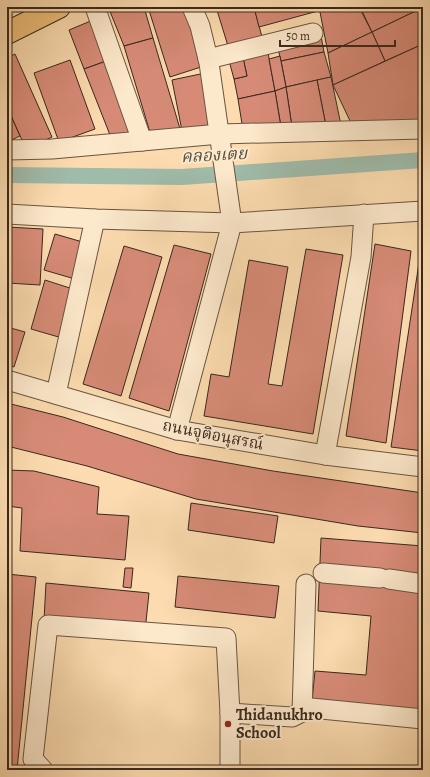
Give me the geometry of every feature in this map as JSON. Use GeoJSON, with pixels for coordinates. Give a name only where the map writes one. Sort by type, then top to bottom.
{"type":"FeatureCollection","features":[{"type":"Feature","properties":{"kind":"main road"},"geometry":{"type":"LineString","coordinates":[[7,32],[59,7]]}},
{"type":"Feature","properties":{"kind":"street"},"geometry":{"type":"LineString","coordinates":[[95,7],[142,141]]}},
{"type":"Feature","properties":{"kind":"street"},"geometry":{"type":"LineString","coordinates":[[177,430],[232,223],[208,59],[200,26],[192,7]]}},
{"type":"Feature","properties":{"kind":"street"},"geometry":{"type":"LineString","coordinates":[[208,59],[313,33]]}},
{"type":"Feature","properties":{"kind":"street"},"geometry":{"type":"LineString","coordinates":[[7,150],[52,148],[220,134],[380,128],[423,129]]}},
{"type":"Feature","properties":{"kind":"street"},"geometry":{"type":"LineString","coordinates":[[7,214],[95,219],[232,223],[423,211]]}},
{"type":"Feature","properties":{"kind":"street"},"geometry":{"type":"LineString","coordinates":[[325,455],[360,257],[364,214]]}},
{"type":"Feature","properties":{"kind":"street"},"geometry":{"type":"LineString","coordinates":[[56,394],[95,219]]}},
{"type":"Feature","properties":{"kind":"street","name":"ถนนจุติอนุสรณ์"},"geometry":{"type":"LineString","coordinates":[[7,380],[177,430],[325,455],[423,467]]}},
{"type":"Feature","properties":{"kind":"street"},"geometry":{"type":"LineString","coordinates":[[323,574],[423,584]]}},
{"type":"Feature","properties":{"kind":"street"},"geometry":{"type":"LineString","coordinates":[[302,712],[306,584]]}},
{"type":"Feature","properties":{"kind":"street"},"geometry":{"type":"LineString","coordinates":[[43,770],[33,759],[48,625],[226,638],[230,713],[230,770]]}},
{"type":"Feature","properties":{"kind":"street"},"geometry":{"type":"LineString","coordinates":[[230,713],[292,717],[311,708],[423,719]]}},
{"type":"Feature","properties":{"kind":"building"},"geometry":{"type":"Polygon","coordinates":[[[114,7],[144,7],[153,38],[124,46],[109,9],[114,7]]]}},
{"type":"Feature","properties":{"kind":"building"},"geometry":{"type":"Polygon","coordinates":[[[148,7],[186,7],[204,66],[170,77],[148,7]]]}},
{"type":"Feature","properties":{"kind":"building"},"geometry":{"type":"Polygon","coordinates":[[[216,7],[254,7],[262,37],[228,46],[216,7]]]}},
{"type":"Feature","properties":{"kind":"building"},"geometry":{"type":"Polygon","coordinates":[[[254,7],[317,7],[318,11],[259,27],[254,7]]]}},
{"type":"Feature","properties":{"kind":"building"},"geometry":{"type":"Polygon","coordinates":[[[319,7],[359,7],[372,32],[328,53],[319,7]]]}},
{"type":"Feature","properties":{"kind":"building"},"geometry":{"type":"Polygon","coordinates":[[[360,7],[421,7],[422,8],[372,32],[360,7]]]}},
{"type":"Feature","properties":{"kind":"building"},"geometry":{"type":"Polygon","coordinates":[[[422,8],[423,44],[385,61],[372,32],[422,8]]]}},
{"type":"Feature","properties":{"kind":"building"},"geometry":{"type":"Polygon","coordinates":[[[93,20],[109,60],[84,69],[69,30],[93,20]]]}},
{"type":"Feature","properties":{"kind":"building"},"geometry":{"type":"Polygon","coordinates":[[[372,32],[385,61],[333,85],[328,53],[372,32]]]}},
{"type":"Feature","properties":{"kind":"building"},"geometry":{"type":"Polygon","coordinates":[[[321,36],[324,52],[281,61],[277,45],[321,36]]]}},
{"type":"Feature","properties":{"kind":"building"},"geometry":{"type":"Polygon","coordinates":[[[153,38],[181,132],[152,139],[124,46],[153,38]]]}},
{"type":"Feature","properties":{"kind":"building"},"geometry":{"type":"Polygon","coordinates":[[[423,44],[423,121],[351,123],[333,85],[423,44]]]}},
{"type":"Feature","properties":{"kind":"building"},"geometry":{"type":"Polygon","coordinates":[[[267,47],[275,91],[238,99],[234,79],[247,76],[242,53],[267,47]]]}},
{"type":"Feature","properties":{"kind":"building"},"geometry":{"type":"Polygon","coordinates":[[[324,52],[331,77],[286,87],[281,61],[324,52]]]}},
{"type":"Feature","properties":{"kind":"building"},"geometry":{"type":"Polygon","coordinates":[[[242,53],[247,76],[234,79],[228,57],[242,53]]]}},
{"type":"Feature","properties":{"kind":"building"},"geometry":{"type":"Polygon","coordinates":[[[15,54],[52,137],[26,149],[7,107],[7,58],[15,54]]]}},
{"type":"Feature","properties":{"kind":"building"},"geometry":{"type":"Polygon","coordinates":[[[280,56],[286,87],[275,91],[269,59],[280,56]]]}},
{"type":"Feature","properties":{"kind":"building"},"geometry":{"type":"Polygon","coordinates":[[[70,60],[95,129],[59,142],[34,73],[70,60]]]}},
{"type":"Feature","properties":{"kind":"building"},"geometry":{"type":"Polygon","coordinates":[[[109,60],[139,139],[112,140],[84,69],[109,60]]]}},
{"type":"Feature","properties":{"kind":"building"},"geometry":{"type":"Polygon","coordinates":[[[205,73],[216,130],[183,136],[172,80],[205,73]]]}},
{"type":"Feature","properties":{"kind":"building"},"geometry":{"type":"Polygon","coordinates":[[[331,77],[341,125],[326,126],[317,80],[331,77]]]}},
{"type":"Feature","properties":{"kind":"building"},"geometry":{"type":"Polygon","coordinates":[[[317,80],[326,126],[292,127],[286,87],[317,80]]]}},
{"type":"Feature","properties":{"kind":"building"},"geometry":{"type":"Polygon","coordinates":[[[286,87],[292,127],[281,127],[275,91],[286,87]]]}},
{"type":"Feature","properties":{"kind":"building"},"geometry":{"type":"Polygon","coordinates":[[[275,91],[281,127],[243,130],[238,99],[275,91]]]}},
{"type":"Feature","properties":{"kind":"building"},"geometry":{"type":"Polygon","coordinates":[[[7,107],[20,136],[7,142],[7,107]]]}},
{"type":"Feature","properties":{"kind":"building"},"geometry":{"type":"Polygon","coordinates":[[[7,227],[43,229],[40,285],[7,283],[7,227]]]}},
{"type":"Feature","properties":{"kind":"building"},"geometry":{"type":"Polygon","coordinates":[[[55,234],[86,243],[75,279],[44,270],[55,234]]]}},
{"type":"Feature","properties":{"kind":"building"},"geometry":{"type":"Polygon","coordinates":[[[423,243],[423,451],[391,447],[423,243]]]}},
{"type":"Feature","properties":{"kind":"building"},"geometry":{"type":"Polygon","coordinates":[[[375,244],[411,251],[386,443],[346,436],[375,244]]]}},
{"type":"Feature","properties":{"kind":"building"},"geometry":{"type":"Polygon","coordinates":[[[174,245],[211,254],[169,411],[129,398],[174,245]]]}},
{"type":"Feature","properties":{"kind":"building"},"geometry":{"type":"Polygon","coordinates":[[[124,246],[162,257],[121,396],[83,384],[124,246]]]}},
{"type":"Feature","properties":{"kind":"building"},"geometry":{"type":"Polygon","coordinates":[[[306,249],[343,255],[313,434],[204,416],[211,374],[229,377],[249,260],[288,267],[268,384],[282,386],[306,249]]]}},
{"type":"Feature","properties":{"kind":"building"},"geometry":{"type":"Polygon","coordinates":[[[45,280],[76,290],[62,338],[31,329],[45,280]]]}},
{"type":"Feature","properties":{"kind":"building"},"geometry":{"type":"Polygon","coordinates":[[[7,327],[25,332],[14,367],[7,365],[7,327]]]}},
{"type":"Feature","properties":{"kind":"building"},"geometry":{"type":"Polygon","coordinates":[[[7,403],[63,417],[178,454],[273,471],[423,493],[423,533],[358,526],[196,499],[87,466],[7,446],[7,403]]]}},
{"type":"Feature","properties":{"kind":"building"},"geometry":{"type":"Polygon","coordinates":[[[7,470],[34,471],[99,487],[97,514],[129,516],[125,560],[20,551],[22,508],[7,506],[7,470]]]}},
{"type":"Feature","properties":{"kind":"building"},"geometry":{"type":"Polygon","coordinates":[[[191,503],[278,516],[274,543],[188,530],[191,503]]]}},
{"type":"Feature","properties":{"kind":"building"},"geometry":{"type":"Polygon","coordinates":[[[321,538],[423,546],[423,711],[312,701],[315,671],[366,675],[371,616],[318,611],[321,538]]]}},
{"type":"Feature","properties":{"kind":"building"},"geometry":{"type":"Polygon","coordinates":[[[125,568],[133,568],[131,588],[123,587],[125,568]]]}},
{"type":"Feature","properties":{"kind":"building"},"geometry":{"type":"Polygon","coordinates":[[[7,574],[36,577],[17,770],[7,770],[7,574]]]}},
{"type":"Feature","properties":{"kind":"building"},"geometry":{"type":"Polygon","coordinates":[[[178,576],[279,586],[275,618],[175,607],[178,576]]]}},
{"type":"Feature","properties":{"kind":"building"},"geometry":{"type":"Polygon","coordinates":[[[46,583],[149,593],[145,631],[44,620],[46,583]]]}},
{"type":"Feature","properties":{"kind":"waterway","name":"คลองเตย"},"geometry":{"type":"LineString","coordinates":[[7,175],[182,177],[423,160]]}},
{"type":"Feature","properties":{"kind":"place","name":"Thidanukhro School"},"geometry":{"type":"Point","coordinates":[228,724]}}]}
